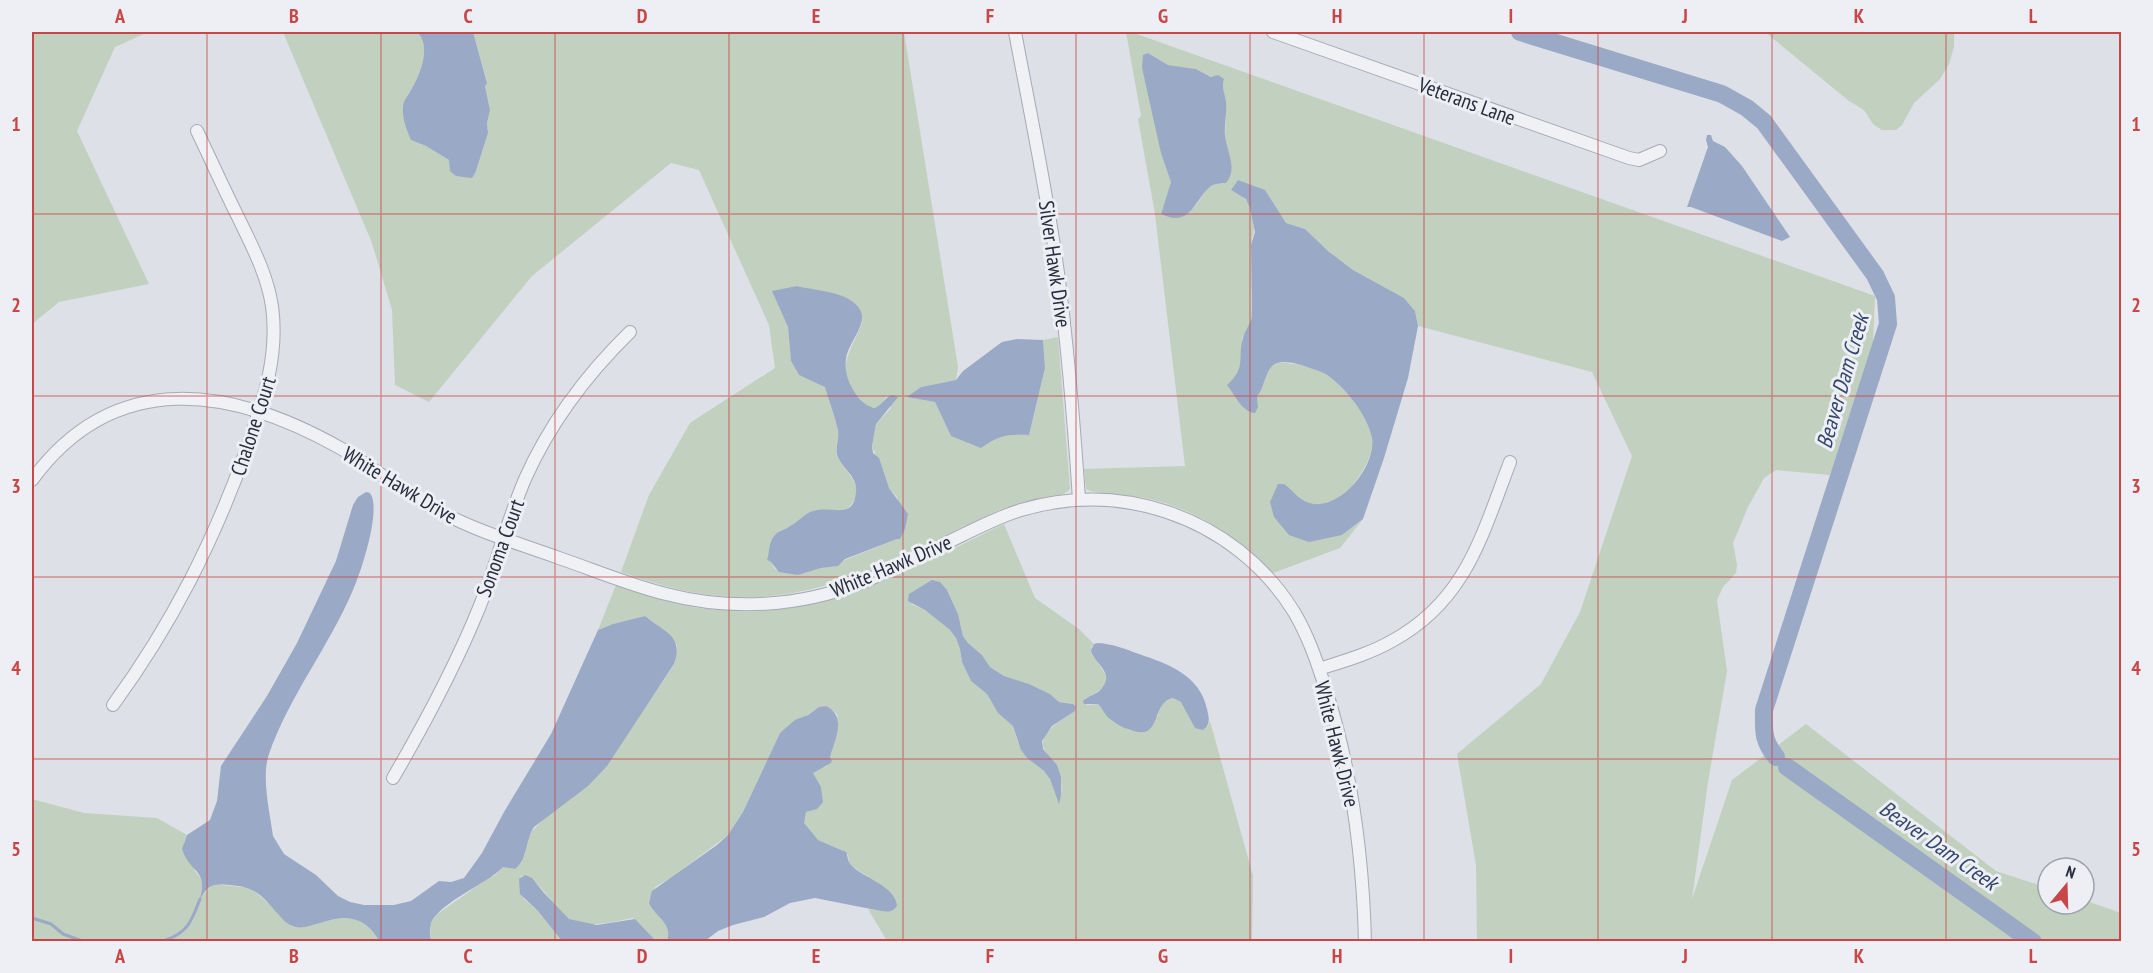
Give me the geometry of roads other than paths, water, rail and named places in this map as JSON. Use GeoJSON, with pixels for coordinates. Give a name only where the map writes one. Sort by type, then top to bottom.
{"type":"FeatureCollection","features":[{"type":"Feature","properties":{"kind":"street","name":"Silver Hawk Drive"},"geometry":{"type":"LineString","coordinates":[[1015,32],[1058,273],[1079,500]]}},
{"type":"Feature","properties":{"kind":"street","name":"Veterans Lane"},"geometry":{"type":"LineString","coordinates":[[1273,32],[1629,158],[1639,160],[1660,151]]}},
{"type":"Feature","properties":{"kind":"street","name":"Chalone Court"},"geometry":{"type":"LineString","coordinates":[[113,705],[165,626],[195,574],[226,504],[267,391],[273,360],[274,325],[269,289],[257,256],[197,131]]}},
{"type":"Feature","properties":{"kind":"street","name":"Sonoma Court"},"geometry":{"type":"LineString","coordinates":[[393,778],[429,716],[460,651],[479,607],[524,481],[550,430],[583,382],[630,332]]}},
{"type":"Feature","properties":{"kind":"street","name":"White Hawk Drive"},"geometry":{"type":"LineString","coordinates":[[32,480],[54,452],[70,438],[107,415],[133,405],[164,399],[199,398],[222,401],[259,412],[308,432],[342,450],[402,490],[448,516],[504,539],[663,594],[711,603],[757,604],[805,599],[837,591],[865,581],[1006,515],[1037,506],[1079,500],[1110,500],[1154,508],[1184,518],[1227,541],[1247,557],[1280,593],[1302,628],[1319,669],[1334,716],[1352,798],[1360,857],[1365,942]]}},
{"type":"Feature","properties":{"kind":"street"},"geometry":{"type":"LineString","coordinates":[[1319,669],[1367,653],[1391,642],[1409,631],[1438,606],[1466,570],[1477,549],[1510,462]]}},
{"type":"Feature","properties":{"kind":"water"},"geometry":{"type":"Polygon","coordinates":[[[417,32],[473,32],[487,83],[485,86],[490,110],[487,123],[488,133],[472,178],[456,176],[450,171],[449,160],[411,140],[403,116],[403,105],[418,77],[423,61],[424,45],[417,32]]]}},
{"type":"Feature","properties":{"kind":"water"},"geometry":{"type":"Polygon","coordinates":[[[1148,53],[1168,65],[1196,69],[1211,77],[1218,75],[1224,79],[1225,136],[1231,160],[1231,172],[1226,183],[1211,186],[1186,215],[1179,218],[1161,214],[1171,182],[1161,153],[1142,68],[1143,55],[1148,53]]]}},
{"type":"Feature","properties":{"kind":"water"},"geometry":{"type":"Polygon","coordinates":[[[1707,135],[1711,135],[1713,141],[1725,147],[1742,166],[1790,237],[1782,241],[1687,207],[1708,147],[1707,135]]]}},
{"type":"Feature","properties":{"kind":"water"},"geometry":{"type":"Polygon","coordinates":[[[1238,180],[1265,190],[1286,223],[1305,229],[1353,270],[1404,298],[1415,311],[1418,326],[1408,378],[1384,458],[1363,519],[1342,535],[1309,542],[1289,535],[1274,517],[1270,502],[1278,484],[1284,484],[1301,499],[1314,504],[1336,499],[1355,482],[1369,460],[1372,438],[1370,429],[1355,403],[1334,380],[1325,374],[1288,362],[1275,364],[1269,370],[1257,396],[1258,407],[1255,413],[1246,410],[1227,385],[1239,368],[1241,345],[1252,316],[1251,245],[1255,232],[1246,199],[1231,190],[1238,180]]]}},
{"type":"Feature","properties":{"kind":"water"},"geometry":{"type":"Polygon","coordinates":[[[797,286],[847,298],[861,311],[861,324],[847,354],[847,375],[858,397],[870,407],[877,407],[890,396],[898,397],[876,424],[872,446],[873,453],[879,458],[889,488],[908,514],[900,539],[845,559],[838,566],[798,575],[779,572],[767,560],[773,538],[778,532],[813,511],[847,509],[854,500],[856,487],[853,477],[838,457],[838,430],[825,387],[799,375],[791,361],[788,327],[772,291],[797,286]]]}},
{"type":"Feature","properties":{"kind":"water"},"geometry":{"type":"Polygon","coordinates":[[[1017,339],[1043,340],[1045,368],[1029,435],[1004,436],[981,448],[951,436],[935,402],[907,397],[921,387],[956,380],[963,371],[1002,342],[1017,339]]]}},
{"type":"Feature","properties":{"kind":"water"},"geometry":{"type":"Polygon","coordinates":[[[366,492],[370,493],[374,512],[369,541],[357,581],[333,632],[277,733],[269,754],[266,773],[273,836],[284,854],[316,875],[338,896],[350,902],[364,905],[394,905],[411,901],[439,881],[451,882],[464,878],[482,853],[551,734],[598,630],[645,616],[670,635],[676,647],[674,664],[607,766],[588,786],[534,827],[522,860],[515,869],[503,867],[436,915],[430,925],[431,941],[379,941],[367,926],[354,919],[346,918],[329,920],[307,927],[297,927],[285,922],[253,890],[239,886],[212,886],[200,899],[202,882],[200,876],[182,849],[187,835],[210,820],[217,801],[221,766],[267,696],[297,643],[336,561],[353,505],[358,497],[366,492]]]}},
{"type":"Feature","properties":{"kind":"water"},"geometry":{"type":"Polygon","coordinates":[[[932,580],[940,582],[947,590],[958,614],[963,636],[982,655],[990,667],[1004,676],[1050,694],[1059,702],[1073,704],[1076,707],[1075,711],[1052,726],[1042,741],[1043,749],[1057,765],[1061,777],[1059,804],[1050,779],[1021,750],[1013,726],[998,713],[987,694],[971,681],[962,662],[956,638],[950,630],[925,610],[908,601],[909,594],[932,580]]]}},
{"type":"Feature","properties":{"kind":"water"},"geometry":{"type":"Polygon","coordinates":[[[1094,644],[1119,647],[1161,662],[1190,679],[1198,687],[1207,709],[1209,718],[1206,728],[1203,730],[1195,728],[1181,702],[1173,698],[1161,706],[1148,731],[1141,732],[1115,723],[1098,704],[1084,704],[1083,701],[1100,690],[1105,682],[1105,673],[1091,650],[1094,644]]]}},
{"type":"Feature","properties":{"kind":"water"},"geometry":{"type":"Polygon","coordinates":[[[826,706],[836,716],[838,730],[830,758],[831,763],[813,773],[821,787],[823,802],[817,809],[806,812],[804,823],[818,840],[846,852],[849,862],[856,870],[890,892],[895,898],[896,907],[890,911],[884,911],[815,898],[790,903],[764,917],[733,925],[718,931],[705,941],[667,941],[668,929],[649,903],[652,891],[728,835],[743,812],[780,733],[795,720],[819,707],[826,706]]]}},
{"type":"Feature","properties":{"kind":"water"},"geometry":{"type":"Polygon","coordinates":[[[525,875],[532,878],[569,919],[597,925],[635,919],[656,941],[562,941],[538,911],[520,894],[519,879],[525,875]]]}},
{"type":"Feature","properties":{"kind":"waterway","name":"Beaver Dam Creek"},"geometry":{"type":"LineString","coordinates":[[1520,32],[1722,94],[1747,108],[1764,122],[1875,275],[1886,298],[1888,324],[1764,710],[1766,740],[1776,757]]}},
{"type":"Feature","properties":{"kind":"waterway","name":"Beaver Dam Creek"},"geometry":{"type":"LineString","coordinates":[[1787,767],[2033,942]]}},
{"type":"Feature","properties":{"kind":"waterway"},"geometry":{"type":"LineString","coordinates":[[166,940],[185,929],[200,899]]}},
{"type":"Feature","properties":{"kind":"waterway"},"geometry":{"type":"LineString","coordinates":[[32,918],[51,924],[63,934],[85,942]]}}]}
